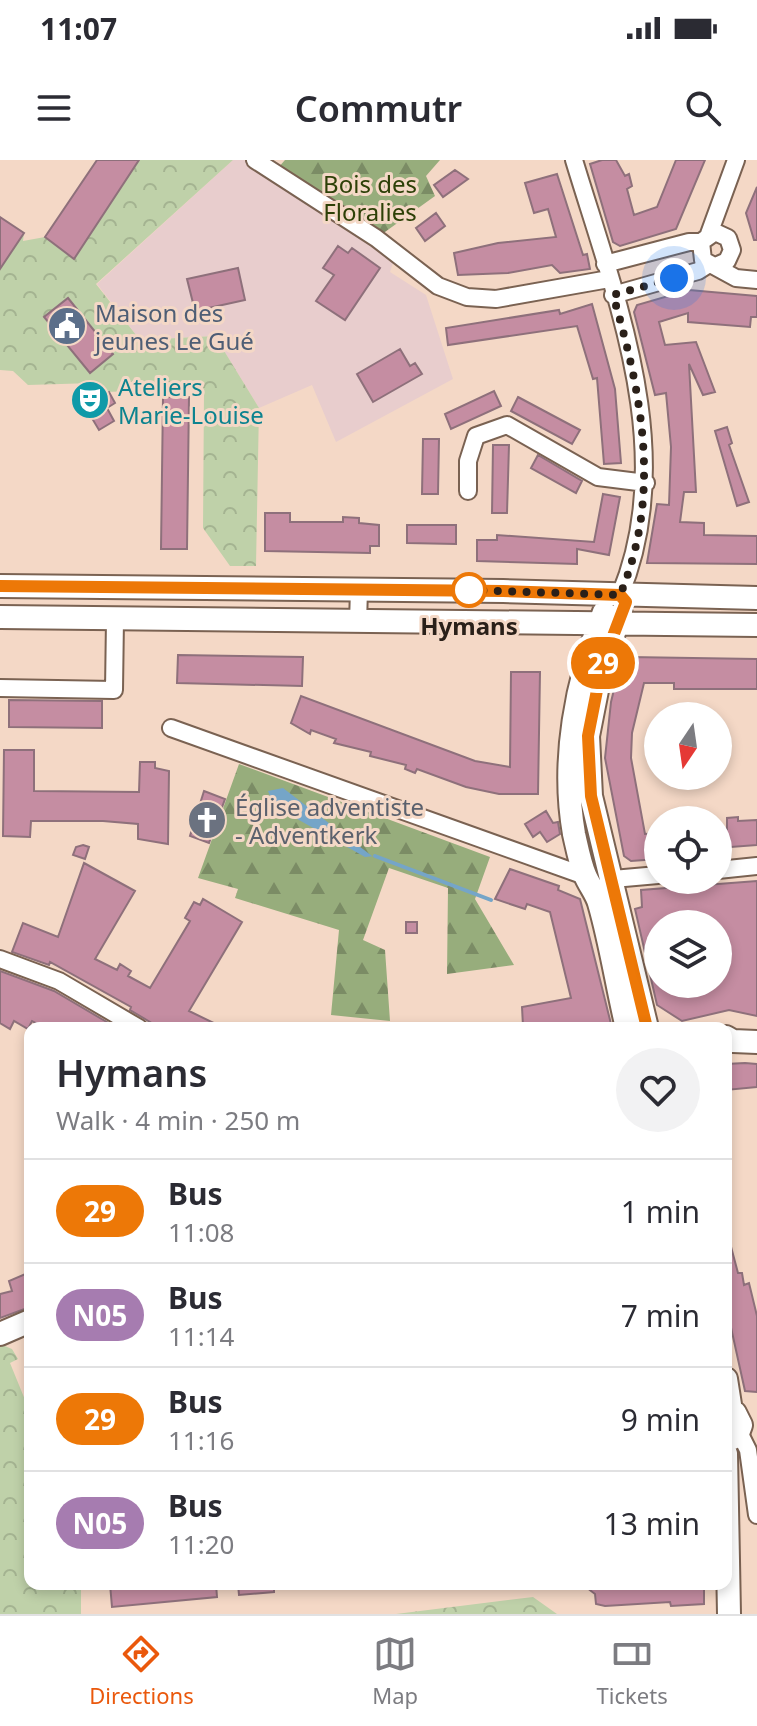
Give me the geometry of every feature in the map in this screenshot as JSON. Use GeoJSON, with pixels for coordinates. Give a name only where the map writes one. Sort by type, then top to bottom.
{"type":"FeatureCollection","features":[{"type":"Feature","properties":{"kind":"main road"},"geometry":{"type":"LineString","coordinates":[[0,586],[359,589],[757,598]]}},
{"type":"Feature","properties":{"kind":"main road"},"geometry":{"type":"LineString","coordinates":[[620,595],[626,602],[608,624],[576,706],[571,739],[574,833],[585,876],[598,899],[626,1022]]}},
{"type":"Feature","properties":{"kind":"main road"},"geometry":{"type":"LineString","coordinates":[[0,617],[757,625]]}},
{"type":"Feature","properties":{"kind":"main road"},"geometry":{"type":"LineString","coordinates":[[608,624],[588,736],[591,796],[646,1022]]}},
{"type":"Feature","properties":{"kind":"main road"},"geometry":{"type":"LineString","coordinates":[[732,1041],[757,1042]]}},
{"type":"Feature","properties":{"kind":"main road"},"geometry":{"type":"LineString","coordinates":[[0,1334],[24,1324]]}},
{"type":"Feature","properties":{"kind":"main road"},"geometry":{"type":"LineString","coordinates":[[732,1403],[737,1423]]}},
{"type":"Feature","properties":{"kind":"main road"},"geometry":{"type":"LineString","coordinates":[[729,1590],[729,1614]]}},
{"type":"Feature","properties":{"kind":"street"},"geometry":{"type":"LineString","coordinates":[[255,160],[376,238],[438,286],[467,297],[496,299],[609,279],[698,271],[730,258],[731,243],[721,233],[689,242],[609,279]]}},
{"type":"Feature","properties":{"kind":"street"},"geometry":{"type":"LineString","coordinates":[[574,160],[634,370],[644,430],[646,483],[631,570],[620,595]]}},
{"type":"Feature","properties":{"kind":"street"},"geometry":{"type":"LineString","coordinates":[[736,160],[700,254],[736,278],[757,280]]}},
{"type":"Feature","properties":{"kind":"street"},"geometry":{"type":"LineString","coordinates":[[468,491],[468,461],[476,436],[507,425],[598,477],[646,483]]}},
{"type":"Feature","properties":{"kind":"street"},"geometry":{"type":"LineString","coordinates":[[358,623],[359,589]]}},
{"type":"Feature","properties":{"kind":"street"},"geometry":{"type":"LineString","coordinates":[[0,688],[114,690],[115,619]]}},
{"type":"Feature","properties":{"kind":"street"},"geometry":{"type":"LineString","coordinates":[[171,728],[585,876]]}},
{"type":"Feature","properties":{"kind":"street"},"geometry":{"type":"LineString","coordinates":[[574,833],[597,829]]}},
{"type":"Feature","properties":{"kind":"street"},"geometry":{"type":"LineString","coordinates":[[732,869],[757,866]]}},
{"type":"Feature","properties":{"kind":"street"},"geometry":{"type":"LineString","coordinates":[[613,879],[644,876]]}},
{"type":"Feature","properties":{"kind":"street"},"geometry":{"type":"LineString","coordinates":[[0,959],[59,981],[129,1022]]}},
{"type":"Feature","properties":{"kind":"street"},"geometry":{"type":"LineString","coordinates":[[737,1423],[748,1450],[757,1515]]}},
{"type":"Feature","properties":{"kind":"shaded area"},"geometry":{"type":"Polygon","coordinates":[[[233,160],[244,160],[394,260],[390,272],[426,295],[453,379],[336,442],[312,385],[259,408],[215,336],[140,340],[97,284],[233,160]]]}},
{"type":"Feature","properties":{"kind":"green space"},"geometry":{"type":"Polygon","coordinates":[[[138,160],[233,160],[96,284],[140,340],[215,336],[259,408],[256,566],[230,566],[203,528],[204,390],[197,385],[149,384],[149,391],[100,392],[94,383],[28,385],[13,371],[0,370],[0,264],[24,233],[23,241],[45,237],[74,258],[138,160]]]}},
{"type":"Feature","properties":{"kind":"green space","name":"Bois des Floralies"},"geometry":{"type":"Polygon","coordinates":[[[285,160],[440,160],[426,176],[435,196],[371,242],[270,177],[285,160]]]}},
{"type":"Feature","properties":{"kind":"green space"},"geometry":{"type":"Polygon","coordinates":[[[239,764],[490,857],[475,899],[514,965],[447,974],[448,888],[389,868],[363,940],[385,950],[390,1021],[331,1015],[339,930],[235,898],[238,889],[198,878],[239,764]]]}},
{"type":"Feature","properties":{"kind":"green space"},"geometry":{"type":"Polygon","coordinates":[[[0,1344],[12,1349],[18,1359],[10,1363],[24,1397],[24,1590],[81,1590],[81,1614],[0,1614],[0,1344]]]}},
{"type":"Feature","properties":{"kind":"green space"},"geometry":{"type":"Polygon","coordinates":[[[533,1597],[557,1614],[396,1614],[533,1597]]]}},
{"type":"Feature","properties":{"kind":"water"},"geometry":{"type":"Polygon","coordinates":[[[283,788],[375,856],[365,857],[274,806],[268,791],[283,788]]]}},
{"type":"Feature","properties":{"kind":"building"},"geometry":{"type":"Polygon","coordinates":[[[97,160],[139,160],[74,259],[45,237],[97,160]]]}},
{"type":"Feature","properties":{"kind":"building"},"geometry":{"type":"Polygon","coordinates":[[[616,160],[625,176],[629,174],[632,186],[627,189],[634,215],[657,207],[676,160],[705,160],[676,229],[620,246],[613,242],[590,164],[616,160]]]}},
{"type":"Feature","properties":{"kind":"building"},"geometry":{"type":"Polygon","coordinates":[[[455,170],[468,179],[443,197],[434,185],[455,170]]]}},
{"type":"Feature","properties":{"kind":"building"},"geometry":{"type":"Polygon","coordinates":[[[557,174],[590,269],[560,273],[552,265],[508,273],[458,275],[454,253],[498,243],[556,237],[548,209],[534,213],[525,183],[557,174]]]}},
{"type":"Feature","properties":{"kind":"building"},"geometry":{"type":"Polygon","coordinates":[[[757,187],[757,240],[754,240],[746,213],[757,187]]]}},
{"type":"Feature","properties":{"kind":"building"},"geometry":{"type":"Polygon","coordinates":[[[436,213],[445,226],[425,241],[416,228],[436,213]]]}},
{"type":"Feature","properties":{"kind":"building"},"geometry":{"type":"Polygon","coordinates":[[[0,217],[24,233],[0,269],[0,217]]]}},
{"type":"Feature","properties":{"kind":"building"},"geometry":{"type":"Polygon","coordinates":[[[338,246],[348,253],[352,248],[380,268],[345,320],[316,301],[334,275],[323,268],[338,246]]]}},
{"type":"Feature","properties":{"kind":"building"},"geometry":{"type":"Polygon","coordinates":[[[238,268],[245,300],[195,311],[187,279],[238,268]]]}},
{"type":"Feature","properties":{"kind":"building"},"geometry":{"type":"Polygon","coordinates":[[[689,290],[757,296],[757,317],[751,317],[750,327],[688,322],[688,313],[659,322],[665,345],[696,342],[715,392],[703,395],[689,364],[696,492],[684,492],[680,522],[704,523],[704,535],[757,536],[757,564],[647,563],[657,504],[669,505],[671,447],[666,393],[655,395],[634,312],[637,305],[689,290]]]}},
{"type":"Feature","properties":{"kind":"building"},"geometry":{"type":"Polygon","coordinates":[[[68,298],[113,354],[90,373],[44,317],[68,298]]]}},
{"type":"Feature","properties":{"kind":"building"},"geometry":{"type":"Polygon","coordinates":[[[592,304],[615,389],[621,463],[604,464],[597,378],[593,379],[577,326],[448,345],[446,328],[559,310],[560,314],[592,304]]]}},
{"type":"Feature","properties":{"kind":"building"},"geometry":{"type":"Polygon","coordinates":[[[400,349],[410,366],[415,363],[422,374],[373,402],[357,374],[400,349]]]}},
{"type":"Feature","properties":{"kind":"building"},"geometry":{"type":"Polygon","coordinates":[[[92,384],[100,397],[109,392],[115,403],[107,408],[114,421],[99,430],[77,393],[92,384]]]}},
{"type":"Feature","properties":{"kind":"building"},"geometry":{"type":"Polygon","coordinates":[[[494,391],[501,406],[451,429],[445,414],[494,391]]]}},
{"type":"Feature","properties":{"kind":"building"},"geometry":{"type":"Polygon","coordinates":[[[163,397],[189,397],[187,549],[161,549],[163,397]]]}},
{"type":"Feature","properties":{"kind":"building"},"geometry":{"type":"Polygon","coordinates":[[[518,397],[580,430],[572,444],[511,411],[518,397]]]}},
{"type":"Feature","properties":{"kind":"building"},"geometry":{"type":"Polygon","coordinates":[[[727,427],[732,443],[729,445],[749,502],[737,506],[715,431],[727,427]]]}},
{"type":"Feature","properties":{"kind":"building"},"geometry":{"type":"Polygon","coordinates":[[[423,439],[439,439],[438,494],[422,494],[423,439]]]}},
{"type":"Feature","properties":{"kind":"building"},"geometry":{"type":"Polygon","coordinates":[[[493,445],[509,445],[507,513],[492,513],[493,445]]]}},
{"type":"Feature","properties":{"kind":"building"},"geometry":{"type":"Polygon","coordinates":[[[538,455],[582,481],[576,493],[531,468],[538,455]]]}},
{"type":"Feature","properties":{"kind":"building"},"geometry":{"type":"Polygon","coordinates":[[[603,494],[620,497],[609,555],[577,549],[577,564],[477,561],[477,540],[497,540],[497,535],[594,542],[603,494]]]}},
{"type":"Feature","properties":{"kind":"building"},"geometry":{"type":"Polygon","coordinates":[[[265,513],[290,513],[290,522],[343,522],[343,517],[359,518],[359,523],[379,525],[379,546],[370,546],[370,553],[265,551],[265,513]]]}},
{"type":"Feature","properties":{"kind":"building"},"geometry":{"type":"Polygon","coordinates":[[[407,525],[456,525],[456,544],[407,543],[407,525]]]}},
{"type":"Feature","properties":{"kind":"building"},"geometry":{"type":"Polygon","coordinates":[[[178,655],[303,657],[302,686],[177,683],[178,655]]]}},
{"type":"Feature","properties":{"kind":"building"},"geometry":{"type":"Polygon","coordinates":[[[629,657],[757,659],[757,689],[674,689],[674,683],[644,683],[632,733],[631,758],[644,829],[644,860],[631,861],[624,856],[605,758],[611,702],[621,661],[629,657]]]}},
{"type":"Feature","properties":{"kind":"building"},"geometry":{"type":"Polygon","coordinates":[[[511,672],[540,672],[538,794],[499,794],[466,787],[417,769],[415,773],[405,769],[406,765],[334,743],[336,739],[311,730],[310,734],[291,723],[301,696],[475,761],[510,767],[511,672]]]}},
{"type":"Feature","properties":{"kind":"building"},"geometry":{"type":"Polygon","coordinates":[[[9,700],[102,701],[102,728],[9,727],[9,700]]]}},
{"type":"Feature","properties":{"kind":"building"},"geometry":{"type":"Polygon","coordinates":[[[4,750],[34,750],[34,791],[139,792],[140,762],[155,762],[155,768],[169,771],[168,844],[138,839],[138,824],[103,821],[31,821],[30,837],[3,836],[4,750]]]}},
{"type":"Feature","properties":{"kind":"building","name":"Église adventiste - Adventkerk"},"geometry":{"type":"Polygon","coordinates":[[[204,791],[225,799],[209,843],[190,836],[204,791]]]}},
{"type":"Feature","properties":{"kind":"building"},"geometry":{"type":"Polygon","coordinates":[[[546,811],[553,823],[558,822],[560,834],[547,842],[540,832],[533,837],[525,824],[546,811]]]}},
{"type":"Feature","properties":{"kind":"building"},"geometry":{"type":"Polygon","coordinates":[[[738,817],[738,821],[757,820],[757,845],[732,847],[732,818],[738,817]]]}},
{"type":"Feature","properties":{"kind":"building"},"geometry":{"type":"Polygon","coordinates":[[[76,847],[89,847],[85,859],[73,855],[76,847]]]}},
{"type":"Feature","properties":{"kind":"building"},"geometry":{"type":"Polygon","coordinates":[[[84,863],[135,891],[95,959],[117,970],[120,964],[131,971],[128,976],[150,988],[190,921],[185,918],[194,902],[200,905],[203,899],[242,922],[189,1011],[212,1022],[150,1022],[130,1010],[131,1007],[50,962],[49,965],[12,952],[23,923],[58,937],[84,863]]]}},
{"type":"Feature","properties":{"kind":"building"},"geometry":{"type":"Polygon","coordinates":[[[510,869],[559,886],[558,890],[580,899],[611,1022],[523,1022],[522,1007],[571,998],[550,912],[527,904],[525,909],[495,899],[510,869]]]}},
{"type":"Feature","properties":{"kind":"building"},"geometry":{"type":"Polygon","coordinates":[[[757,881],[757,1016],[729,1010],[682,1021],[657,1005],[655,998],[732,998],[732,910],[644,910],[644,948],[635,909],[642,907],[641,890],[644,890],[644,894],[732,894],[732,883],[757,881]]]}},
{"type":"Feature","properties":{"kind":"building"},"geometry":{"type":"Polygon","coordinates":[[[406,922],[417,922],[417,933],[406,933],[406,922]]]}},
{"type":"Feature","properties":{"kind":"building"},"geometry":{"type":"Polygon","coordinates":[[[0,971],[54,991],[107,1022],[32,1021],[24,1022],[24,1027],[14,1021],[10,1029],[0,1023],[0,971]]]}},
{"type":"Feature","properties":{"kind":"building"},"geometry":{"type":"Polygon","coordinates":[[[732,1064],[757,1064],[757,1087],[732,1089],[732,1064]]]}},
{"type":"Feature","properties":{"kind":"building"},"geometry":{"type":"Polygon","coordinates":[[[732,1250],[744,1285],[749,1283],[757,1316],[757,1392],[745,1391],[732,1332],[732,1250]]]}},
{"type":"Feature","properties":{"kind":"building"},"geometry":{"type":"Polygon","coordinates":[[[24,1275],[24,1309],[0,1318],[0,1294],[12,1291],[9,1281],[24,1275]]]}},
{"type":"Feature","properties":{"kind":"building"},"geometry":{"type":"Polygon","coordinates":[[[111,1590],[216,1590],[217,1597],[112,1607],[111,1590]]]}},
{"type":"Feature","properties":{"kind":"building"},"geometry":{"type":"Polygon","coordinates":[[[239,1590],[274,1590],[274,1592],[239,1595],[239,1590]]]}},
{"type":"Feature","properties":{"kind":"building"},"geometry":{"type":"Polygon","coordinates":[[[590,1590],[704,1590],[704,1604],[671,1606],[670,1602],[605,1606],[596,1604],[595,1594],[590,1590]]]}},
{"type":"Feature","properties":{"kind":"waterway"},"geometry":{"type":"LineString","coordinates":[[375,856],[491,900]]}},
{"type":"Feature","properties":{"kind":"bus line","name":"29"},"geometry":{"type":"LineString","coordinates":[[0,586],[620,595],[626,602],[602,665],[588,736],[591,796],[645,1022]]}},
{"type":"Feature","properties":{"kind":"place","name":"Maison des jeunes Le Gué"},"geometry":{"type":"Point","coordinates":[67,326]}},
{"type":"Feature","properties":{"kind":"place","name":"Ateliers Marie-Louise"},"geometry":{"type":"Point","coordinates":[90,400]}},
{"type":"Feature","properties":{"kind":"place","name":"Hymans"},"geometry":{"type":"Point","coordinates":[469,590]}},
{"type":"Feature","properties":{"kind":"place","name":"Église adventiste - Adventkerk"},"geometry":{"type":"Point","coordinates":[207,820]}},
{"type":"Feature","properties":{"kind":"route"},"geometry":{"type":"LineString","coordinates":[[469,590],[620,595],[631,570],[646,483],[644,430],[634,370],[613,295],[674,278]]}}]}
